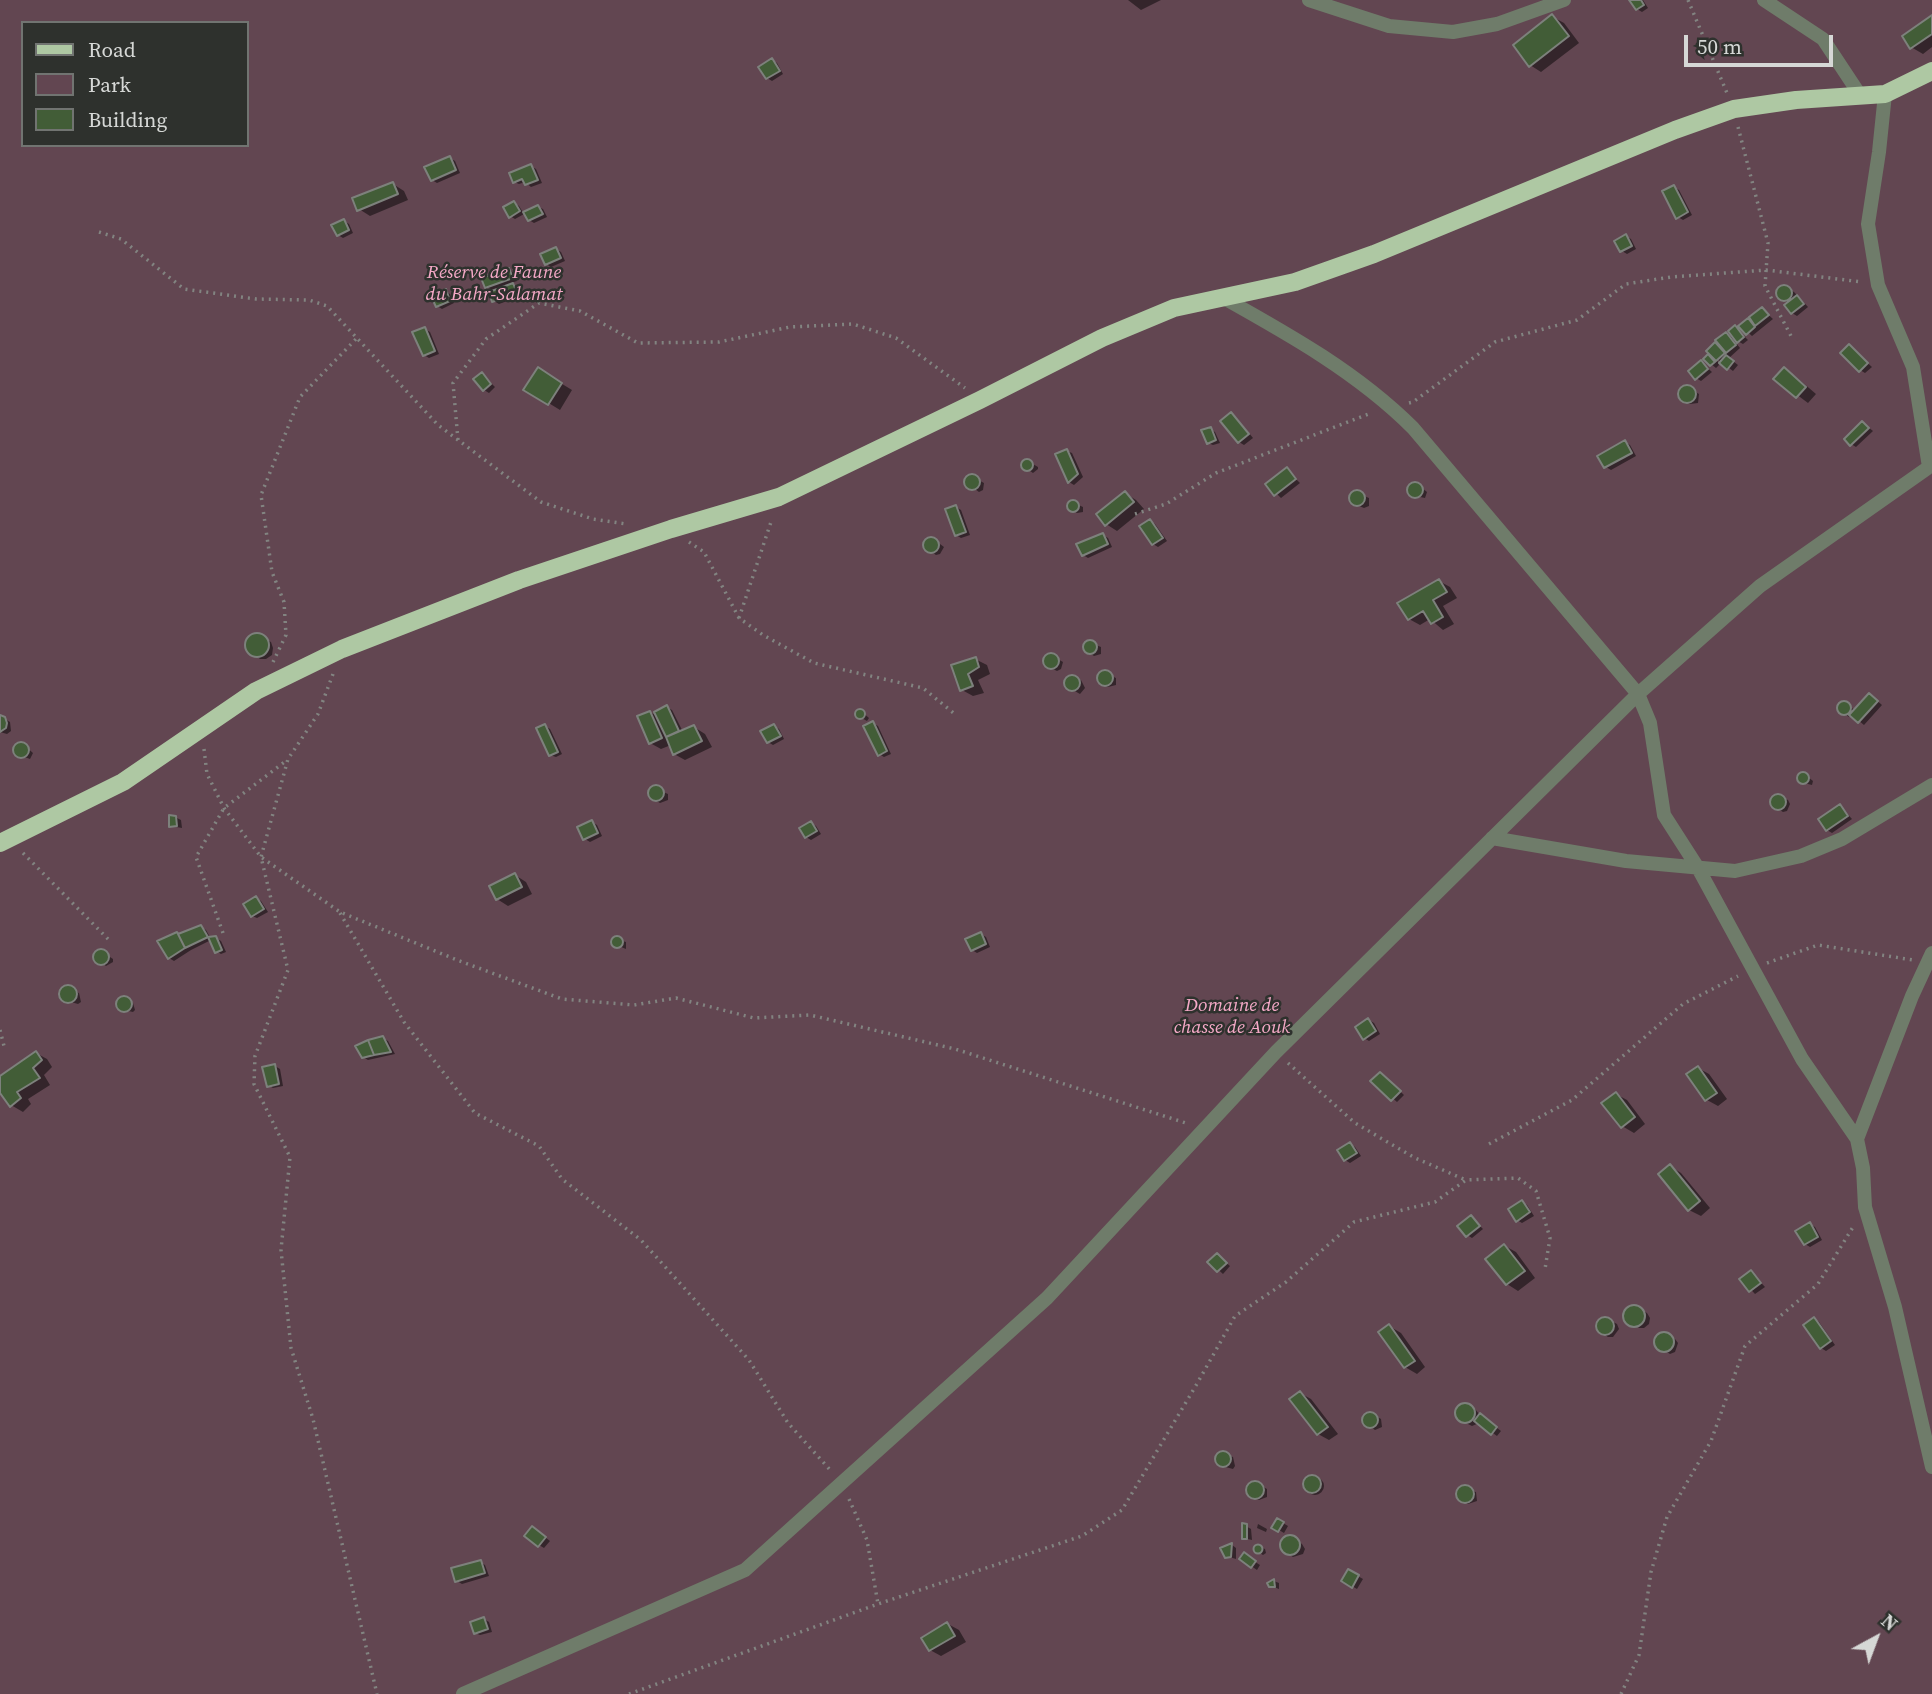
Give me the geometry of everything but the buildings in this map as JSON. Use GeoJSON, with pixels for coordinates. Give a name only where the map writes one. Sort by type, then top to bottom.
{"type":"FeatureCollection","features":[{"type":"Feature","properties":{"kind":"main road"},"geometry":{"type":"LineString","coordinates":[[5,841],[123,782],[260,689],[342,649],[520,580],[671,529],[779,497],[1102,338],[1174,308],[1295,282],[1374,254],[1663,135],[1734,110],[1796,100],[1885,94],[1932,71]]}},
{"type":"Feature","properties":{"kind":"street"},"geometry":{"type":"LineString","coordinates":[[1309,0],[1390,26],[1453,32],[1497,24],[1564,0]]}},
{"type":"Feature","properties":{"kind":"street"},"geometry":{"type":"LineString","coordinates":[[1764,0],[1824,39],[1860,95]]}},
{"type":"Feature","properties":{"kind":"street"},"geometry":{"type":"LineString","coordinates":[[463,1694],[745,1570],[1046,1298],[1276,1052],[1639,694],[1760,586],[1931,466],[1913,367],[1878,285],[1868,224],[1885,94]]}},
{"type":"Feature","properties":{"kind":"street"},"geometry":{"type":"LineString","coordinates":[[1222,297],[1301,341],[1390,405],[1413,428],[1639,694],[1650,723],[1664,815],[1698,868],[1802,1059],[1857,1139],[1863,1168],[1865,1207],[1895,1307],[1932,1467]]}},
{"type":"Feature","properties":{"kind":"street"},"geometry":{"type":"LineString","coordinates":[[1492,838],[1626,861],[1735,871],[1801,856],[1842,839],[1932,785]]}},
{"type":"Feature","properties":{"kind":"street"},"geometry":{"type":"LineString","coordinates":[[1857,1139],[1930,957]]}},
{"type":"Feature","properties":{"kind":"path"},"geometry":{"type":"LineString","coordinates":[[1688,0],[1734,110],[1768,243],[1765,286],[1790,336]]}},
{"type":"Feature","properties":{"kind":"path"},"geometry":{"type":"LineString","coordinates":[[99,232],[121,239],[184,289],[256,299],[309,300],[327,306],[438,425],[541,502],[593,519],[632,524]]}},
{"type":"Feature","properties":{"kind":"path"},"geometry":{"type":"LineString","coordinates":[[1135,514],[1166,504],[1216,473],[1390,405],[1413,402],[1495,342],[1577,320],[1626,284],[1671,277],[1766,270],[1878,285]]}},
{"type":"Feature","properties":{"kind":"path"},"geometry":{"type":"LineString","coordinates":[[458,440],[453,383],[486,339],[539,303],[580,311],[638,343],[719,342],[790,327],[853,324],[897,338],[980,400]]}},
{"type":"Feature","properties":{"kind":"path"},"geometry":{"type":"LineString","coordinates":[[260,689],[286,635],[284,602],[272,572],[261,495],[300,397],[357,338]]}},
{"type":"Feature","properties":{"kind":"path"},"geometry":{"type":"LineString","coordinates":[[739,618],[779,497]]}},
{"type":"Feature","properties":{"kind":"path"},"geometry":{"type":"LineString","coordinates":[[671,529],[705,552],[739,618],[763,635],[814,663],[923,688],[956,715]]}},
{"type":"Feature","properties":{"kind":"path"},"geometry":{"type":"LineString","coordinates":[[342,649],[318,714],[288,759],[261,857],[288,970],[255,1056],[254,1084],[290,1157],[281,1250],[291,1348],[313,1419],[377,1694]]}},
{"type":"Feature","properties":{"kind":"path"},"geometry":{"type":"LineString","coordinates":[[213,720],[203,747],[207,774],[224,808],[261,857],[340,912],[562,999],[634,1004],[676,998],[754,1018],[810,1015],[955,1049],[1205,1129]]}},
{"type":"Feature","properties":{"kind":"path"},"geometry":{"type":"LineString","coordinates":[[223,933],[196,856],[224,808],[288,759]]}},
{"type":"Feature","properties":{"kind":"path"},"geometry":{"type":"LineString","coordinates":[[5,841],[110,941]]}},
{"type":"Feature","properties":{"kind":"path"},"geometry":{"type":"LineString","coordinates":[[340,912],[404,1021],[475,1113],[539,1146],[562,1180],[641,1240],[749,1360],[788,1423],[842,1483],[867,1540],[878,1604]]}},
{"type":"Feature","properties":{"kind":"path"},"geometry":{"type":"LineString","coordinates":[[1489,1144],[1572,1100],[1683,1004],[1751,969],[1818,945],[1930,957]]}},
{"type":"Feature","properties":{"kind":"path"},"geometry":{"type":"LineString","coordinates":[[0,1030],[2,1047]]}},
{"type":"Feature","properties":{"kind":"path"},"geometry":{"type":"LineString","coordinates":[[1276,1052],[1355,1123],[1415,1158],[1466,1180],[1518,1178],[1536,1191],[1550,1238],[1545,1269]]}},
{"type":"Feature","properties":{"kind":"path"},"geometry":{"type":"LineString","coordinates":[[629,1694],[878,1604],[1082,1535],[1122,1510],[1235,1317],[1286,1283],[1354,1222],[1435,1202],[1466,1180]]}},
{"type":"Feature","properties":{"kind":"path"},"geometry":{"type":"LineString","coordinates":[[1621,1694],[1639,1655],[1651,1572],[1667,1517],[1711,1441],[1745,1346],[1818,1284],[1865,1207]]}},
{"type":"Feature","properties":{"kind":"green space","name":"Domaine de chasse de Aouk"},"geometry":{"type":"Polygon","coordinates":[[[0,0],[1932,0],[1932,1694],[0,1694],[0,0]]]}},
{"type":"Feature","properties":{"kind":"park label","name":"Réserve de Faune du Bahr-Salamat"},"geometry":{"type":"Point","coordinates":[494,284]}}]}
